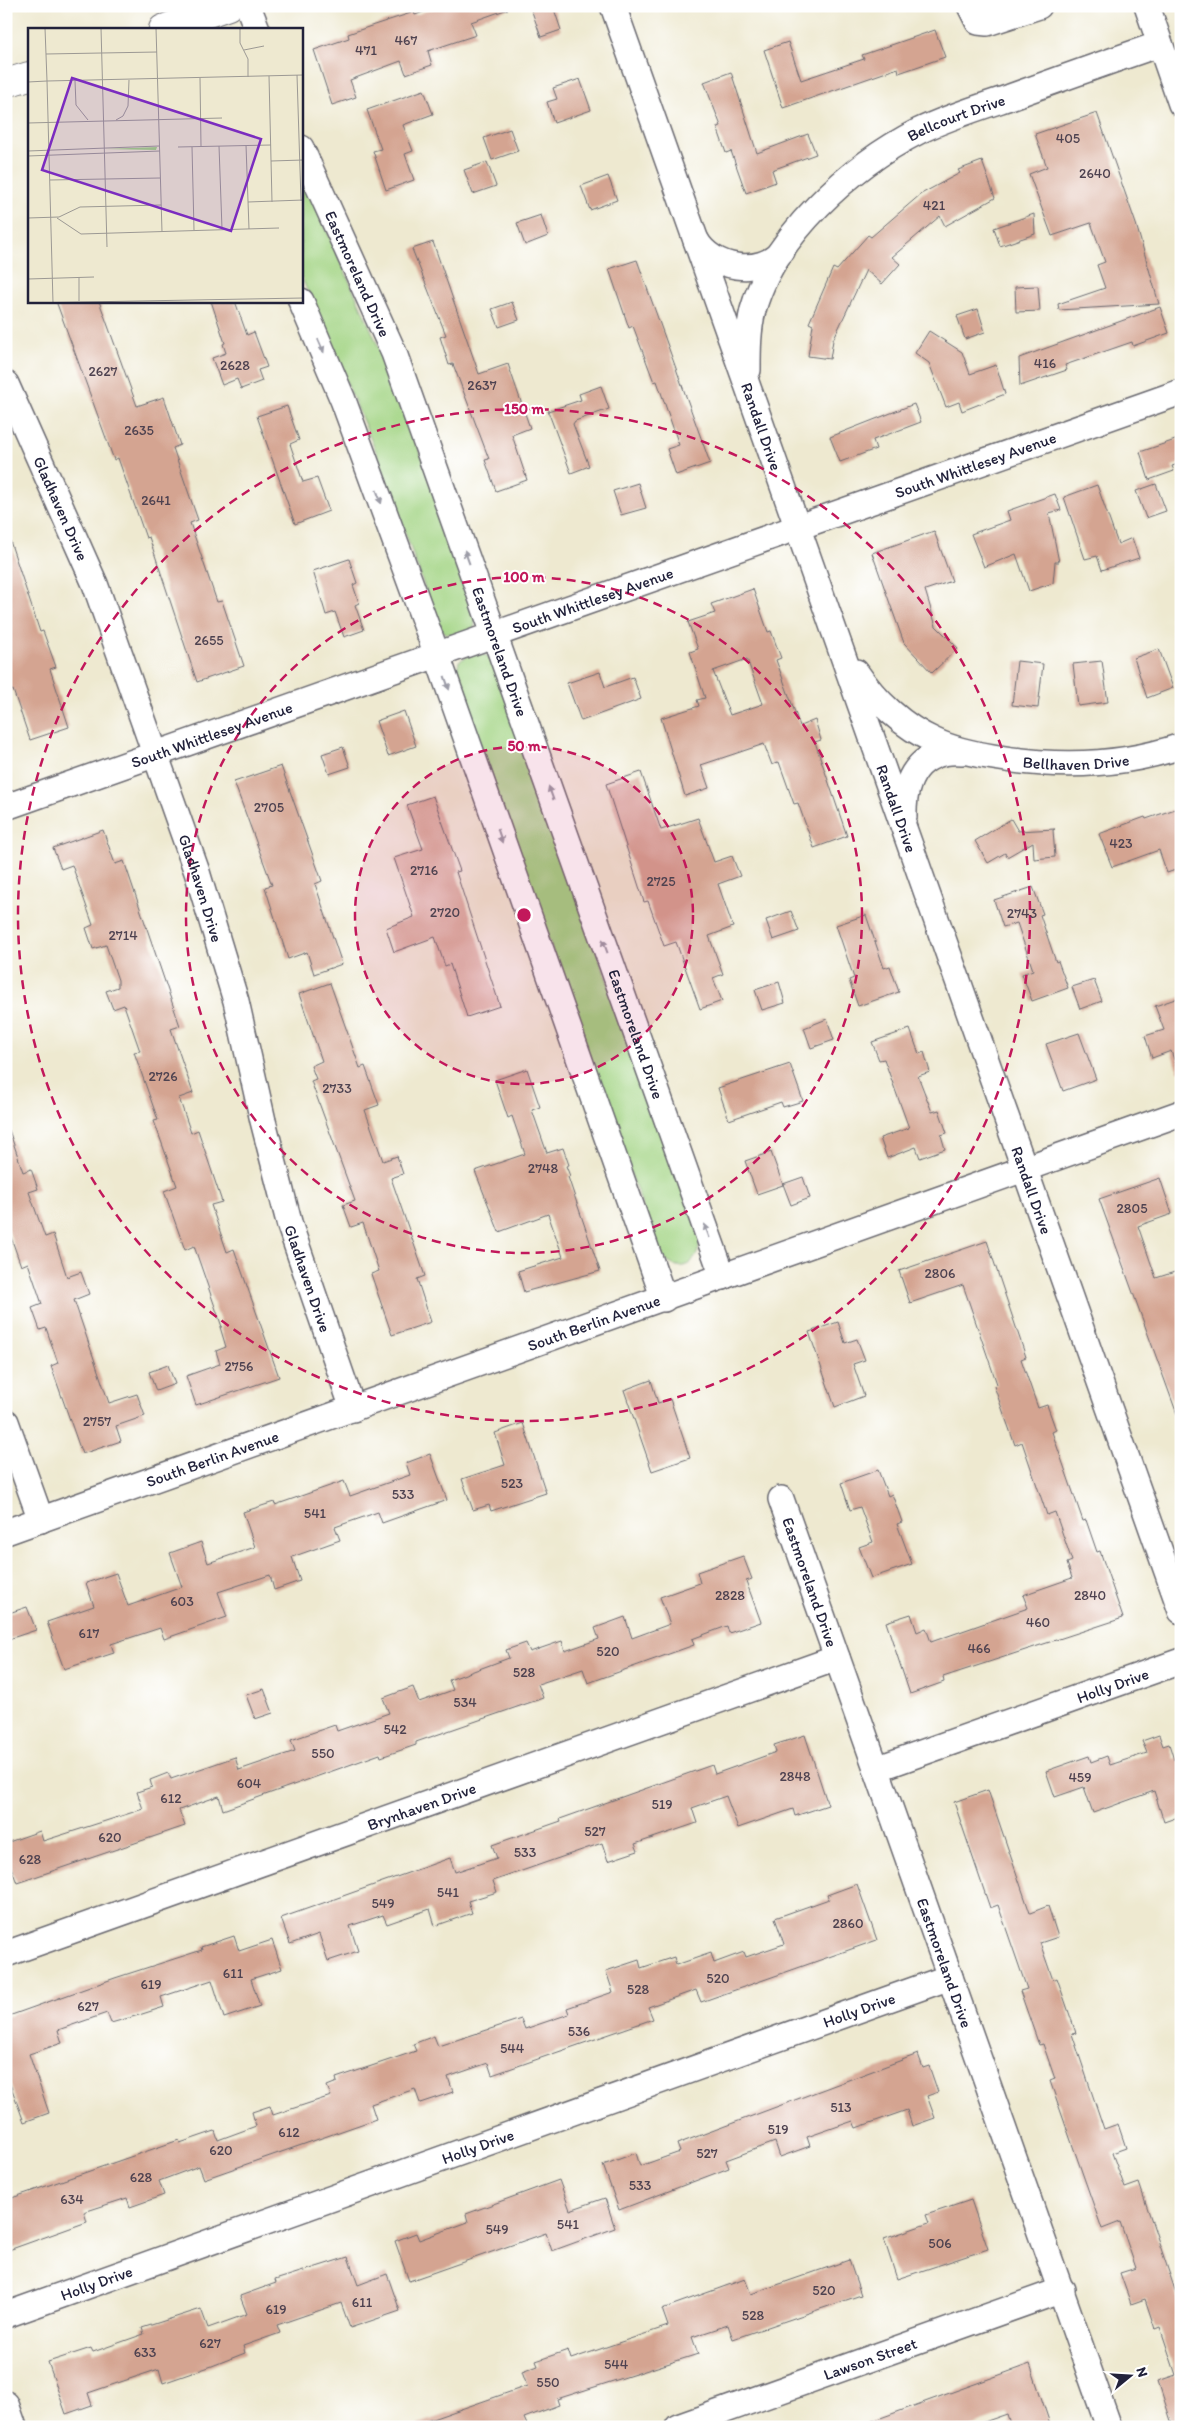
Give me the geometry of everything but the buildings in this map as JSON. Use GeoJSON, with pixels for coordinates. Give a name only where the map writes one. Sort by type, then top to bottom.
{"type":"FeatureCollection","features":[{"type":"Feature","properties":{"kind":"main road"},"geometry":{"type":"LineString","coordinates":[[182,21],[228,6]]}},
{"type":"Feature","properties":{"kind":"main road"},"geometry":{"type":"LineString","coordinates":[[6,83],[28,76]]}},
{"type":"Feature","properties":{"kind":"street"},"geometry":{"type":"LineString","coordinates":[[248,6],[257,28]]}},
{"type":"Feature","properties":{"kind":"street","name":"Randall Drive"},"geometry":{"type":"LineString","coordinates":[[613,6],[1181,1611]]}},
{"type":"Feature","properties":{"kind":"street"},"geometry":{"type":"LineString","coordinates":[[970,6],[978,22],[987,23],[1039,6]]}},
{"type":"Feature","properties":{"kind":"street"},"geometry":{"type":"LineString","coordinates":[[1147,6],[1181,104]]}},
{"type":"Feature","properties":{"kind":"street","name":"Bellcourt Drive"},"geometry":{"type":"LineString","coordinates":[[750,393],[748,348],[753,310],[772,265],[813,212],[840,186],[890,148],[918,132],[948,119],[1160,44]]}},
{"type":"Feature","properties":{"kind":"street","name":"Eastmoreland Drive"},"geometry":{"type":"LineString","coordinates":[[302,150],[394,353],[723,1277]]}},
{"type":"Feature","properties":{"kind":"street","name":"Bellcourt Drive"},"geometry":{"type":"LineString","coordinates":[[694,236],[708,254],[718,260],[745,267],[778,256],[786,247]]}},
{"type":"Feature","properties":{"kind":"street"},"geometry":{"type":"LineString","coordinates":[[301,302],[353,427],[437,654],[664,1298]]}},
{"type":"Feature","properties":{"kind":"street","name":"Gladhaven Drive"},"geometry":{"type":"LineString","coordinates":[[6,384],[88,567],[216,929],[236,1001],[263,1121],[290,1226],[352,1409]]}},
{"type":"Feature","properties":{"kind":"street","name":"South Whittlesey Avenue"},"geometry":{"type":"LineString","coordinates":[[6,807],[494,633],[1181,392]]}},
{"type":"Feature","properties":{"kind":"street","name":"Bellhaven Drive"},"geometry":{"type":"LineString","coordinates":[[840,648],[872,694],[894,715],[934,741],[970,752]]}},
{"type":"Feature","properties":{"kind":"street","name":"Bellhaven Drive"},"geometry":{"type":"LineString","coordinates":[[904,828],[904,802],[908,779],[920,765],[937,755],[955,751],[970,752],[1035,763],[1084,765],[1119,761],[1181,746]]}},
{"type":"Feature","properties":{"kind":"street","name":"South Berlin Avenue"},"geometry":{"type":"LineString","coordinates":[[6,1532],[1181,1113]]}},
{"type":"Feature","properties":{"kind":"street"},"geometry":{"type":"LineString","coordinates":[[6,1422],[41,1520]]}},
{"type":"Feature","properties":{"kind":"street","name":"Eastmoreland Drive"},"geometry":{"type":"LineString","coordinates":[[781,1499],[1109,2427]]}},
{"type":"Feature","properties":{"kind":"street","name":"Brynhaven Drive"},"geometry":{"type":"LineString","coordinates":[[6,1954],[837,1658]]}},
{"type":"Feature","properties":{"kind":"street","name":"Holly Drive"},"geometry":{"type":"LineString","coordinates":[[876,1770],[1181,1661]]}},
{"type":"Feature","properties":{"kind":"street","name":"Holly Drive"},"geometry":{"type":"LineString","coordinates":[[6,2314],[950,1978]]}},
{"type":"Feature","properties":{"kind":"street","name":"Lawson Street"},"geometry":{"type":"LineString","coordinates":[[678,2427],[1062,2290]]}},
{"type":"Feature","properties":{"kind":"street"},"geometry":{"type":"LineString","coordinates":[[6,2404],[14,2427]]}},
{"type":"Feature","properties":{"kind":"green space"},"geometry":{"type":"Polygon","coordinates":[[[302,175],[374,336],[416,441],[477,611],[474,628],[465,633],[452,635],[439,628],[378,456],[302,278],[302,175]]]}},
{"type":"Feature","properties":{"kind":"green space"},"geometry":{"type":"Polygon","coordinates":[[[476,652],[492,658],[700,1239],[699,1249],[695,1257],[685,1266],[671,1264],[658,1251],[456,676],[459,661],[476,652]]]}}]}
